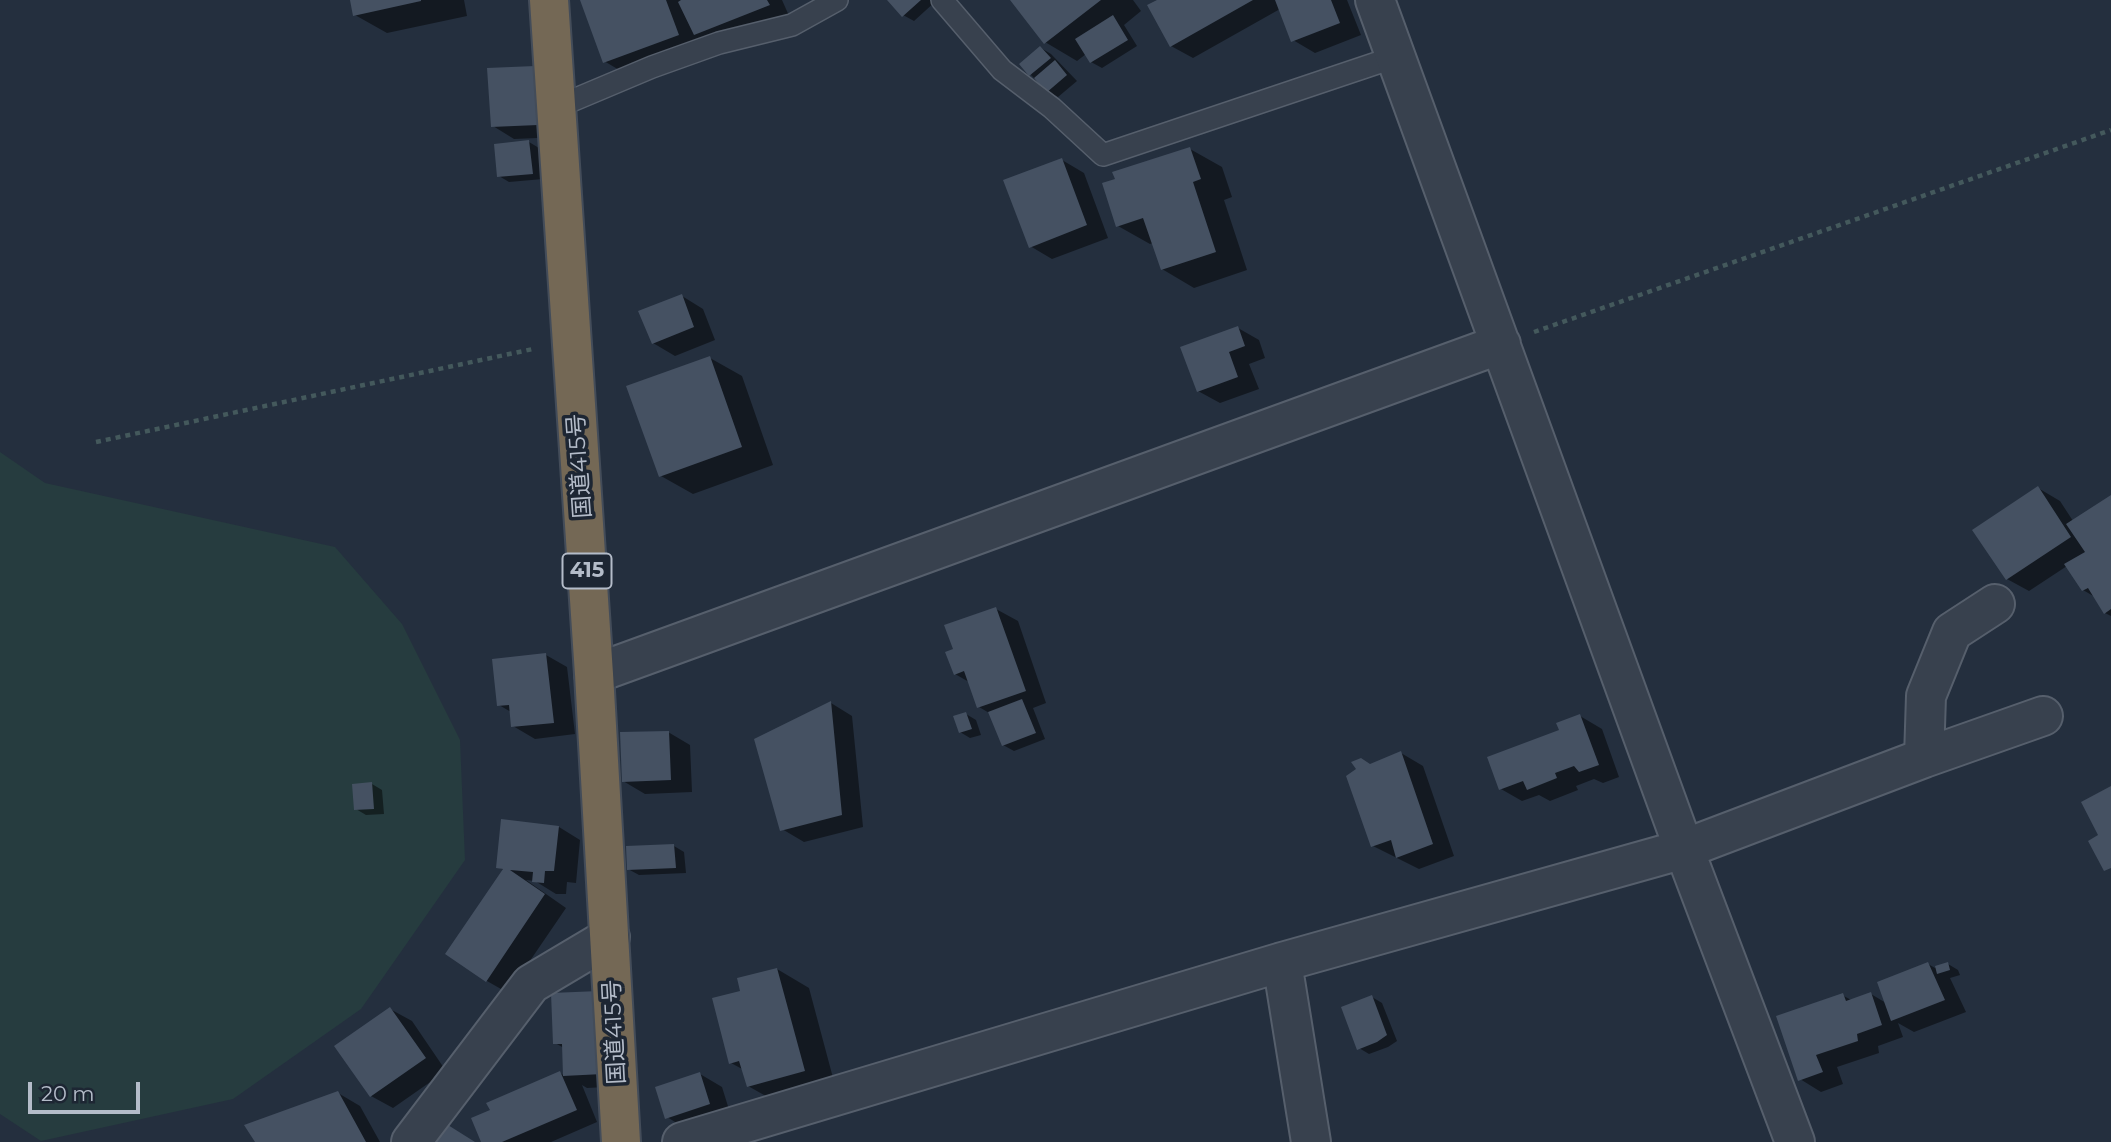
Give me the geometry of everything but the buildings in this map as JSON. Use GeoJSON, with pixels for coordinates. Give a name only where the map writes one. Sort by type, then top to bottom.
{"type":"FeatureCollection","features":[{"type":"Feature","properties":{"kind":"highway","name":"国道415号"},"geometry":{"type":"LineString","coordinates":[[549,0],[594,674],[621,1142]]}},
{"type":"Feature","properties":{"kind":"street"},"geometry":{"type":"LineString","coordinates":[[1375,0],[1684,849],[1795,1142]]}},
{"type":"Feature","properties":{"kind":"street"},"geometry":{"type":"LineString","coordinates":[[594,674],[1501,344]]}},
{"type":"Feature","properties":{"kind":"street"},"geometry":{"type":"LineString","coordinates":[[1924,758],[1926,696],[1952,632],[1995,604]]}},
{"type":"Feature","properties":{"kind":"street"},"geometry":{"type":"LineString","coordinates":[[682,1142],[1282,962],[1684,849],[2043,716]]}},
{"type":"Feature","properties":{"kind":"street"},"geometry":{"type":"LineString","coordinates":[[411,1142],[531,984],[610,937]]}},
{"type":"Feature","properties":{"kind":"street"},"geometry":{"type":"LineString","coordinates":[[1282,962],[1311,1142]]}},
{"type":"Feature","properties":{"kind":"lane"},"geometry":{"type":"LineString","coordinates":[[557,107],[708,47],[792,25],[837,0]]}},
{"type":"Feature","properties":{"kind":"lane"},"geometry":{"type":"LineString","coordinates":[[942,0],[1002,70],[1052,108],[1103,155],[1395,57]]}},
{"type":"Feature","properties":{"kind":"path"},"geometry":{"type":"LineString","coordinates":[[1501,344],[2111,130]]}},
{"type":"Feature","properties":{"kind":"path"},"geometry":{"type":"LineString","coordinates":[[96,442],[572,341]]}},
{"type":"Feature","properties":{"kind":"green space"},"geometry":{"type":"Polygon","coordinates":[[[0,452],[45,483],[335,547],[402,624],[460,740],[465,860],[361,1009],[233,1099],[41,1141],[0,1114],[0,452]]]}}]}
